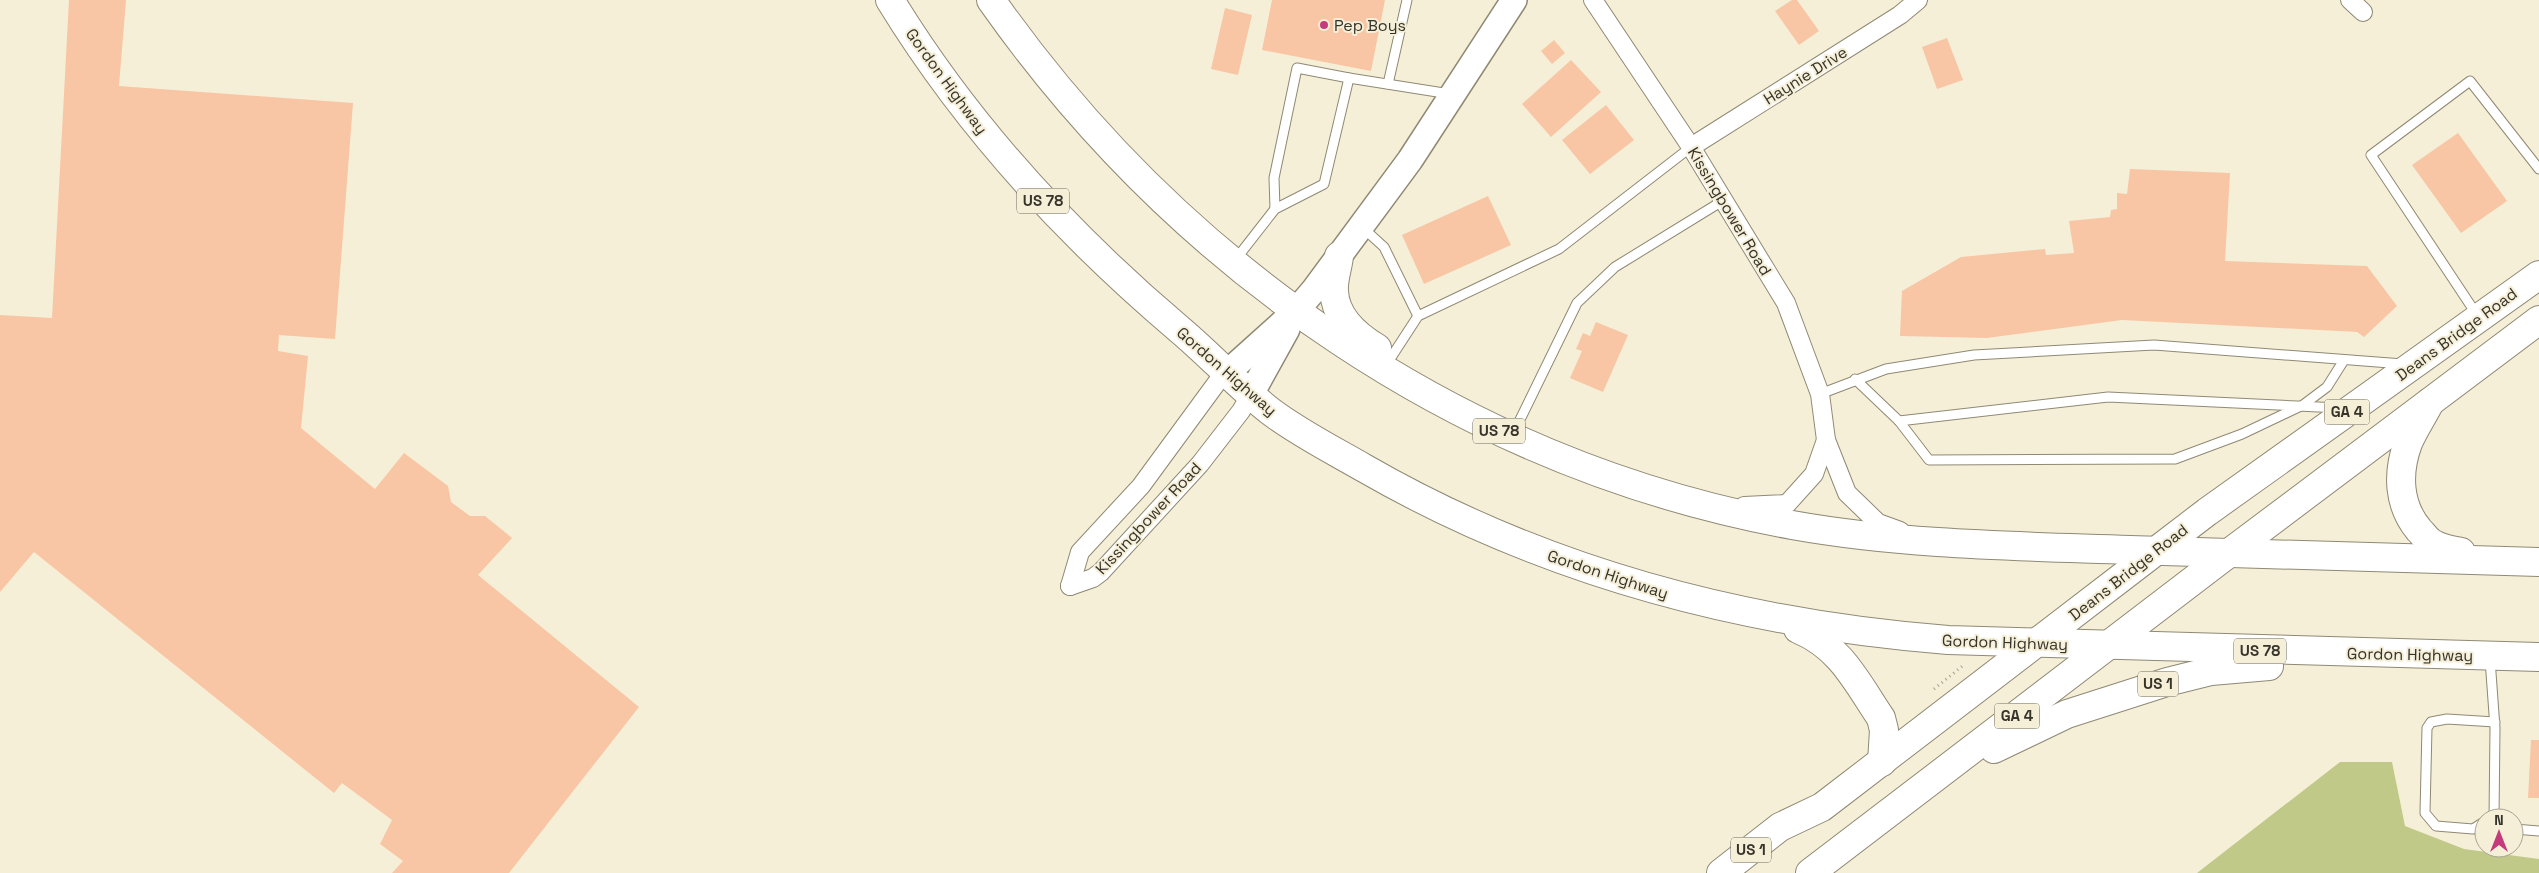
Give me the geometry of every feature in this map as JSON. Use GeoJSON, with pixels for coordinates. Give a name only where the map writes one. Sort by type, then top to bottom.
{"type":"FeatureCollection","features":[{"type":"Feature","properties":{"kind":"main road","name":"Gordon Highway"},"geometry":{"type":"LineString","coordinates":[[890,0],[956,96],[1001,154],[1047,206],[1127,285],[1271,412],[1398,488],[1461,518],[1559,559],[1690,600],[1769,618],[1875,634],[1948,640],[2109,646],[2539,657]]}},
{"type":"Feature","properties":{"kind":"main road","name":"US 78"},"geometry":{"type":"LineString","coordinates":[[991,0],[1056,88],[1104,142],[1155,194],[1232,263],[1296,311],[1384,371],[1446,406],[1512,437],[1578,464],[1648,488],[1717,508],[1823,530],[1931,543],[2156,551]]}},
{"type":"Feature","properties":{"kind":"main road"},"geometry":{"type":"LineString","coordinates":[[1339,256],[1334,290],[1336,303],[1343,316],[1361,338],[1427,378],[1512,437]]}},
{"type":"Feature","properties":{"kind":"main road","name":"Deans Bridge Road"},"geometry":{"type":"LineString","coordinates":[[1721,873],[1780,827],[1822,807],[2156,551],[2539,275]]}},
{"type":"Feature","properties":{"kind":"main road","name":"GA 4"},"geometry":{"type":"LineString","coordinates":[[1924,785],[2539,320]]}},
{"type":"Feature","properties":{"kind":"main road"},"geometry":{"type":"LineString","coordinates":[[2430,402],[2408,443],[2401,470],[2400,484],[2407,515],[2430,542],[2443,549],[2504,562]]}},
{"type":"Feature","properties":{"kind":"main road"},"geometry":{"type":"LineString","coordinates":[[2156,551],[2539,562]]}},
{"type":"Feature","properties":{"kind":"main road"},"geometry":{"type":"LineString","coordinates":[[1769,618],[1816,636],[1836,652],[1881,718],[1884,730],[1882,762]]}},
{"type":"Feature","properties":{"kind":"main road","name":"US 1"},"geometry":{"type":"LineString","coordinates":[[1810,873],[1924,785],[2028,731],[2067,714],[2166,682],[2212,671],[2412,654]]}},
{"type":"Feature","properties":{"kind":"street","name":"Kissingbower Road"},"geometry":{"type":"LineString","coordinates":[[1296,311],[1218,381],[1141,486],[1080,552],[1070,586],[1093,578],[1101,572],[1161,504],[1200,464],[1241,411],[1296,311],[1410,160],[1514,0]]}},
{"type":"Feature","properties":{"kind":"street","name":"Kissingbower Road"},"geometry":{"type":"LineString","coordinates":[[1593,0],[1691,147],[1786,303],[1820,394],[1826,440],[1847,493],[1878,523],[1931,543]]}},
{"type":"Feature","properties":{"kind":"street","name":"Haynie Drive"},"geometry":{"type":"LineString","coordinates":[[1691,147],[1900,15],[1918,0]]}},
{"type":"Feature","properties":{"kind":"street"},"geometry":{"type":"LineString","coordinates":[[2350,0],[2363,12]]}},
{"type":"Feature","properties":{"kind":"street","name":"Kissingbower Road"},"geometry":{"type":"LineString","coordinates":[[1717,508],[1787,504],[1814,474],[1826,440]]}},
{"type":"Feature","properties":{"kind":"lane"},"geometry":{"type":"LineString","coordinates":[[1388,84],[1407,0]]}},
{"type":"Feature","properties":{"kind":"lane"},"geometry":{"type":"LineString","coordinates":[[1276,209],[1274,178],[1297,68],[1453,94]]}},
{"type":"Feature","properties":{"kind":"lane"},"geometry":{"type":"LineString","coordinates":[[1232,263],[1276,209],[1324,184],[1349,78]]}},
{"type":"Feature","properties":{"kind":"lane"},"geometry":{"type":"LineString","coordinates":[[2479,318],[2370,155],[2470,81],[2539,169]]}},
{"type":"Feature","properties":{"kind":"lane"},"geometry":{"type":"LineString","coordinates":[[1392,356],[1418,316],[1559,249],[1691,147]]}},
{"type":"Feature","properties":{"kind":"lane"},"geometry":{"type":"LineString","coordinates":[[1512,437],[1577,303],[1614,267],[1724,200]]}},
{"type":"Feature","properties":{"kind":"lane"},"geometry":{"type":"LineString","coordinates":[[1361,227],[1384,247],[1418,316]]}},
{"type":"Feature","properties":{"kind":"lane"},"geometry":{"type":"LineString","coordinates":[[1820,394],[1855,379],[1886,369],[1974,355],[2154,345],[2413,365]]}},
{"type":"Feature","properties":{"kind":"lane"},"geometry":{"type":"LineString","coordinates":[[1855,379],[1899,421],[1929,460],[2175,459],[2242,434],[2303,405],[2327,387],[2344,360]]}},
{"type":"Feature","properties":{"kind":"lane"},"geometry":{"type":"LineString","coordinates":[[1899,421],[2108,397],[2303,405],[2351,409]]}},
{"type":"Feature","properties":{"kind":"lane"},"geometry":{"type":"LineString","coordinates":[[2490,656],[2495,722],[2492,808]]}},
{"type":"Feature","properties":{"kind":"lane"},"geometry":{"type":"LineString","coordinates":[[2474,828],[2453,829],[2436,826],[2425,813],[2427,728],[2430,722],[2447,719],[2495,722]]}},
{"type":"Feature","properties":{"kind":"lane"},"geometry":{"type":"LineString","coordinates":[[2524,830],[2539,831]]}},
{"type":"Feature","properties":{"kind":"green space"},"geometry":{"type":"Polygon","coordinates":[[[2340,762],[2392,762],[2405,826],[2464,849],[2474,850],[2474,858],[2524,857],[2539,859],[2539,873],[2197,873],[2340,762]]]}},
{"type":"Feature","properties":{"kind":"building"},"geometry":{"type":"Polygon","coordinates":[[[69,0],[126,0],[119,86],[353,103],[335,339],[279,335],[278,351],[308,356],[301,428],[375,489],[404,453],[448,486],[451,502],[470,516],[485,516],[512,538],[478,575],[639,707],[509,873],[392,873],[403,861],[380,844],[392,820],[342,783],[334,793],[34,552],[0,592],[0,315],[52,318],[69,0]]]}},
{"type":"Feature","properties":{"kind":"building","name":"Pep Boys"},"geometry":{"type":"Polygon","coordinates":[[[1272,0],[1385,0],[1371,71],[1262,50],[1272,0]]]}},
{"type":"Feature","properties":{"kind":"building"},"geometry":{"type":"Polygon","coordinates":[[[1792,0],[1797,0],[1819,31],[1799,45],[1775,11],[1792,0]]]}},
{"type":"Feature","properties":{"kind":"building"},"geometry":{"type":"Polygon","coordinates":[[[1225,8],[1252,15],[1238,75],[1211,69],[1225,8]]]}},
{"type":"Feature","properties":{"kind":"building"},"geometry":{"type":"Polygon","coordinates":[[[1947,38],[1963,80],[1937,89],[1922,47],[1947,38]]]}},
{"type":"Feature","properties":{"kind":"building"},"geometry":{"type":"Polygon","coordinates":[[[1554,40],[1565,53],[1552,64],[1541,51],[1554,40]]]}},
{"type":"Feature","properties":{"kind":"building"},"geometry":{"type":"Polygon","coordinates":[[[1571,60],[1601,92],[1551,137],[1522,104],[1571,60]]]}},
{"type":"Feature","properties":{"kind":"building"},"geometry":{"type":"Polygon","coordinates":[[[1606,105],[1634,140],[1590,174],[1562,140],[1606,105]]]}},
{"type":"Feature","properties":{"kind":"building"},"geometry":{"type":"Polygon","coordinates":[[[2458,133],[2507,201],[2461,233],[2412,165],[2458,133]]]}},
{"type":"Feature","properties":{"kind":"building"},"geometry":{"type":"Polygon","coordinates":[[[2130,169],[2230,173],[2225,261],[2367,266],[2397,306],[2364,337],[2357,332],[2122,320],[1987,338],[1900,336],[1902,291],[1961,257],[2045,249],[2046,255],[2074,253],[2069,221],[2110,217],[2111,210],[2117,209],[2117,193],[2127,194],[2130,169]]]}},
{"type":"Feature","properties":{"kind":"building"},"geometry":{"type":"Polygon","coordinates":[[[1488,196],[1511,245],[1424,284],[1402,235],[1488,196]]]}},
{"type":"Feature","properties":{"kind":"building"},"geometry":{"type":"Polygon","coordinates":[[[1596,322],[1628,335],[1603,392],[1570,378],[1582,351],[1576,349],[1583,333],[1590,336],[1596,322]]]}},
{"type":"Feature","properties":{"kind":"building"},"geometry":{"type":"Polygon","coordinates":[[[2531,740],[2539,740],[2539,798],[2528,798],[2531,740]]]}},
{"type":"Feature","properties":{"kind":"place","name":"Pep Boys"},"geometry":{"type":"Point","coordinates":[1324,25]}}]}
